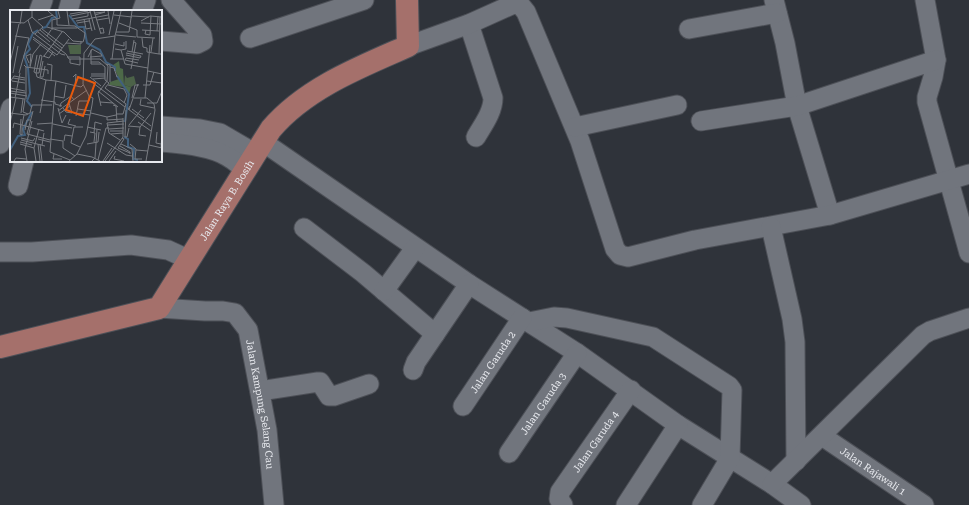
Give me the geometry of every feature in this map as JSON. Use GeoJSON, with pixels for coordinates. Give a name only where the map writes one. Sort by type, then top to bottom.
{"type":"FeatureCollection","features":[{"type":"Feature","properties":{"kind":"main road"},"geometry":{"type":"LineString","coordinates":[[407,0],[408,46]]}},
{"type":"Feature","properties":{"kind":"main road","name":"Jalan Raya B. Bosih"},"geometry":{"type":"LineString","coordinates":[[159,308],[190,260],[220,208],[255,156],[271,129],[282,116],[302,100],[334,81],[358,68],[408,46]]}},
{"type":"Feature","properties":{"kind":"main road"},"geometry":{"type":"LineString","coordinates":[[0,347],[159,308]]}},
{"type":"Feature","properties":{"kind":"street"},"geometry":{"type":"LineString","coordinates":[[39,10],[43,0]]}},
{"type":"Feature","properties":{"kind":"street"},"geometry":{"type":"LineString","coordinates":[[68,10],[71,0]]}},
{"type":"Feature","properties":{"kind":"street"},"geometry":{"type":"LineString","coordinates":[[142,10],[146,0]]}},
{"type":"Feature","properties":{"kind":"street"},"geometry":{"type":"LineString","coordinates":[[162,41],[197,44],[203,41],[202,35],[171,0]]}},
{"type":"Feature","properties":{"kind":"street"},"geometry":{"type":"LineString","coordinates":[[250,38],[364,0]]}},
{"type":"Feature","properties":{"kind":"street"},"geometry":{"type":"LineString","coordinates":[[925,0],[936,60],[933,77],[926,97],[969,254]]}},
{"type":"Feature","properties":{"kind":"street"},"geometry":{"type":"LineString","coordinates":[[408,46],[469,24],[522,1],[575,127],[615,249],[620,255],[628,256],[695,240],[830,215],[969,174]]}},
{"type":"Feature","properties":{"kind":"street"},"geometry":{"type":"LineString","coordinates":[[689,29],[775,6],[785,43],[797,106],[830,215]]}},
{"type":"Feature","properties":{"kind":"street"},"geometry":{"type":"LineString","coordinates":[[469,24],[493,98],[493,106],[476,137]]}},
{"type":"Feature","properties":{"kind":"street"},"geometry":{"type":"LineString","coordinates":[[701,121],[797,106],[936,60]]}},
{"type":"Feature","properties":{"kind":"street"},"geometry":{"type":"LineString","coordinates":[[575,127],[677,105]]}},
{"type":"Feature","properties":{"kind":"street"},"geometry":{"type":"LineString","coordinates":[[0,144],[7,114]]}},
{"type":"Feature","properties":{"kind":"street"},"geometry":{"type":"LineString","coordinates":[[162,126],[200,129],[220,133],[255,156],[415,248],[577,353],[678,425],[772,484],[790,502]]}},
{"type":"Feature","properties":{"kind":"street"},"geometry":{"type":"LineString","coordinates":[[162,142],[198,146],[227,156],[255,156]]}},
{"type":"Feature","properties":{"kind":"street"},"geometry":{"type":"LineString","coordinates":[[18,186],[24,162]]}},
{"type":"Feature","properties":{"kind":"street"},"geometry":{"type":"LineString","coordinates":[[771,227],[792,319],[795,342],[796,461]]}},
{"type":"Feature","properties":{"kind":"street"},"geometry":{"type":"LineString","coordinates":[[304,228],[435,334]]}},
{"type":"Feature","properties":{"kind":"street"},"geometry":{"type":"LineString","coordinates":[[0,252],[32,252],[131,245],[168,250],[190,260]]}},
{"type":"Feature","properties":{"kind":"street"},"geometry":{"type":"LineString","coordinates":[[384,292],[415,248]]}},
{"type":"Feature","properties":{"kind":"street"},"geometry":{"type":"LineString","coordinates":[[413,370],[416,362],[469,284]]}},
{"type":"Feature","properties":{"kind":"street","name":"Jalan Kampung Selang Cau"},"geometry":{"type":"LineString","coordinates":[[159,308],[223,311],[235,313],[248,330],[267,430],[274,505]]}},
{"type":"Feature","properties":{"kind":"street"},"geometry":{"type":"LineString","coordinates":[[525,320],[554,317],[567,318],[653,337],[729,386],[732,390],[730,458],[702,505]]}},
{"type":"Feature","properties":{"kind":"street"},"geometry":{"type":"LineString","coordinates":[[772,484],[923,335],[930,331],[969,318]]}},
{"type":"Feature","properties":{"kind":"street","name":"Jalan Garuda 2"},"geometry":{"type":"LineString","coordinates":[[463,406],[525,320]]}},
{"type":"Feature","properties":{"kind":"street","name":"Jalan Garuda 3"},"geometry":{"type":"LineString","coordinates":[[508,453],[577,353]]}},
{"type":"Feature","properties":{"kind":"street"},"geometry":{"type":"LineString","coordinates":[[260,391],[320,382],[329,396],[334,396],[369,384]]}},
{"type":"Feature","properties":{"kind":"street","name":"Jalan Garuda 4"},"geometry":{"type":"LineString","coordinates":[[562,499],[630,390]]}},
{"type":"Feature","properties":{"kind":"street"},"geometry":{"type":"LineString","coordinates":[[626,505],[678,425]]}},
{"type":"Feature","properties":{"kind":"street","name":"Jalan Rajawali 1"},"geometry":{"type":"LineString","coordinates":[[822,436],[924,505]]}}]}
